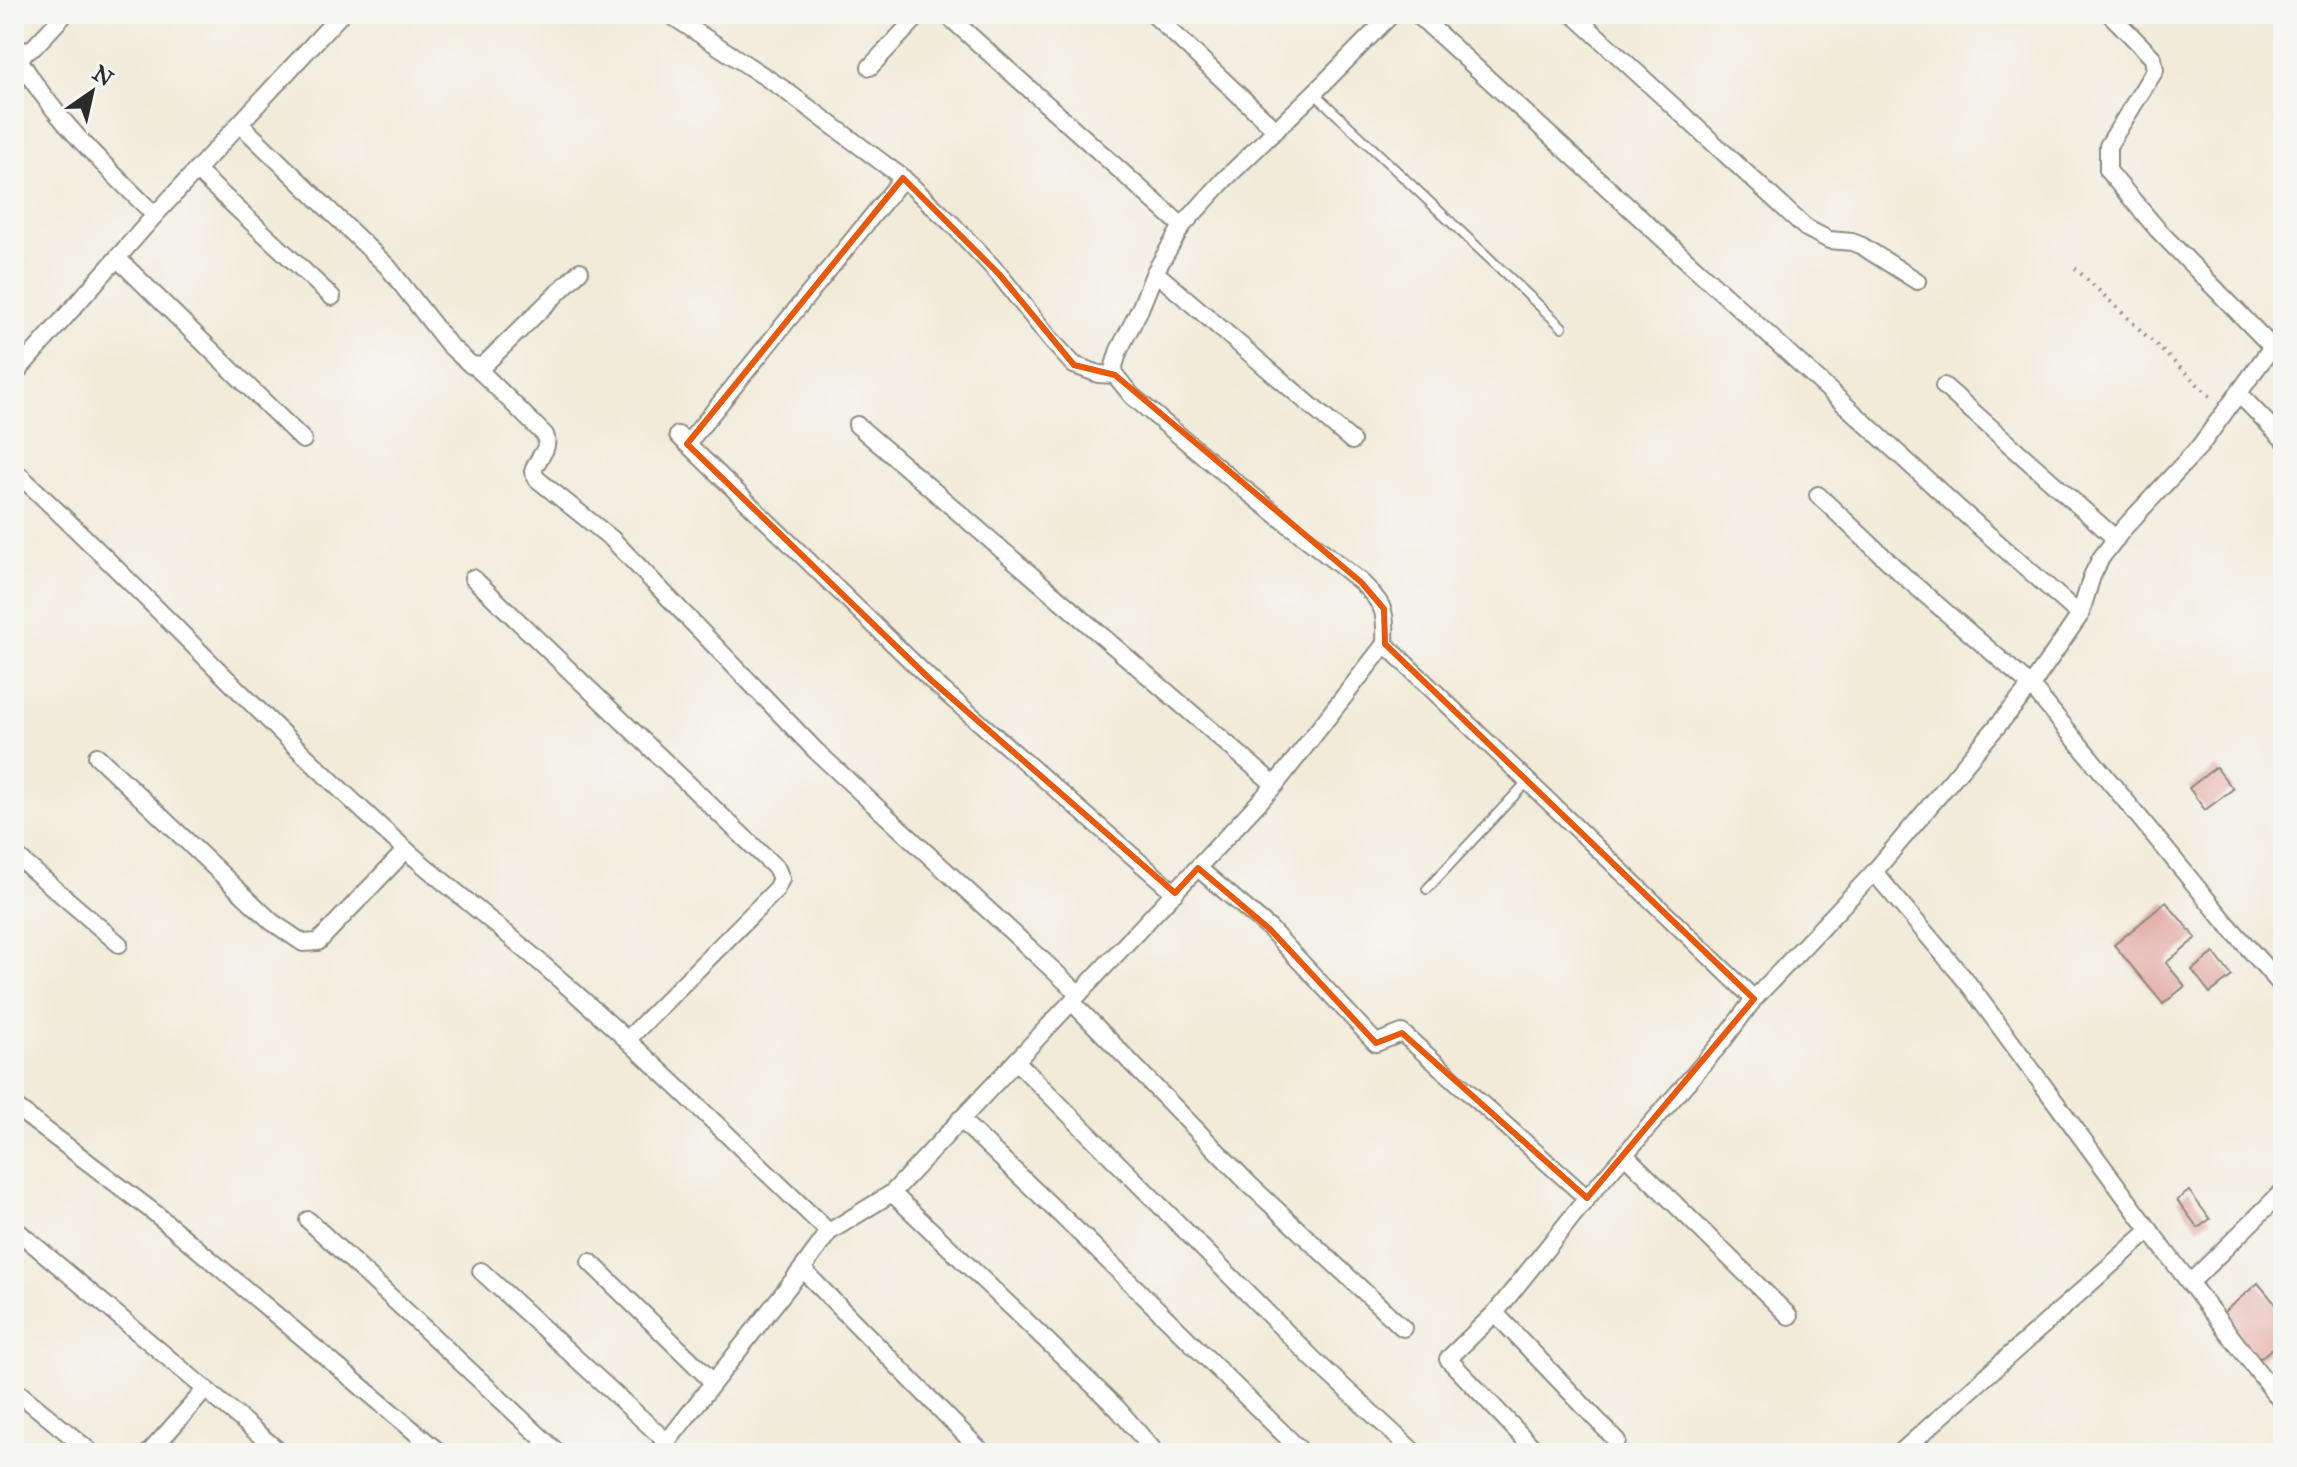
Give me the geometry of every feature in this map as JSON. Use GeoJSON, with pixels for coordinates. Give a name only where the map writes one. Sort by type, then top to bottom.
{"type":"FeatureCollection","features":[{"type":"Feature","properties":{"kind":"street"},"geometry":{"type":"LineString","coordinates":[[65,14],[34,47],[16,56],[33,84],[110,171],[155,215]]}},
{"type":"Feature","properties":{"kind":"street"},"geometry":{"type":"LineString","coordinates":[[14,375],[155,215],[341,14]]}},
{"type":"Feature","properties":{"kind":"street"},"geometry":{"type":"LineString","coordinates":[[669,14],[782,88],[903,178],[999,274],[1074,365],[1099,374],[1115,375]]}},
{"type":"Feature","properties":{"kind":"street"},"geometry":{"type":"LineString","coordinates":[[870,67],[920,14]]}},
{"type":"Feature","properties":{"kind":"street"},"geometry":{"type":"LineString","coordinates":[[946,14],[1182,226]]}},
{"type":"Feature","properties":{"kind":"street"},"geometry":{"type":"LineString","coordinates":[[1153,14],[1276,130]]}},
{"type":"Feature","properties":{"kind":"street"},"geometry":{"type":"LineString","coordinates":[[481,1271],[662,1448],[829,1232],[892,1193],[1275,785],[1385,644],[1384,609],[1368,589],[1144,406],[1115,375],[1116,358],[1155,272],[1182,226],[1224,180],[1392,14]]}},
{"type":"Feature","properties":{"kind":"street"},"geometry":{"type":"LineString","coordinates":[[1417,14],[2080,615]]}},
{"type":"Feature","properties":{"kind":"street"},"geometry":{"type":"LineString","coordinates":[[1573,14],[1806,228],[1829,240],[1862,246],[1917,281]]}},
{"type":"Feature","properties":{"kind":"street"},"geometry":{"type":"LineString","coordinates":[[1538,1453],[1448,1359],[1495,1313],[1587,1198],[1722,1042],[1754,999],[1874,872],[2031,686],[2080,615],[2101,558],[2200,446],[2280,337],[2158,230],[2108,171],[2108,146],[2155,70],[2153,58],[2110,14]]}},
{"type":"Feature","properties":{"kind":"street"},"geometry":{"type":"LineString","coordinates":[[240,124],[388,267],[449,345],[475,366],[545,435],[545,450],[534,465],[533,472],[537,479],[612,539],[816,751],[1076,998],[1249,1184],[1403,1328]]}},
{"type":"Feature","properties":{"kind":"street"},"geometry":{"type":"LineString","coordinates":[[198,172],[332,297]]}},
{"type":"Feature","properties":{"kind":"street"},"geometry":{"type":"LineString","coordinates":[[903,178],[683,439],[931,680],[1175,893]]}},
{"type":"Feature","properties":{"kind":"street"},"geometry":{"type":"LineString","coordinates":[[117,258],[303,440]]}},
{"type":"Feature","properties":{"kind":"street"},"geometry":{"type":"LineString","coordinates":[[475,366],[482,366],[488,361],[580,271]]}},
{"type":"Feature","properties":{"kind":"street"},"geometry":{"type":"LineString","coordinates":[[1155,272],[1352,441]]}},
{"type":"Feature","properties":{"kind":"street"},"geometry":{"type":"LineString","coordinates":[[1944,386],[2116,539]]}},
{"type":"Feature","properties":{"kind":"street"},"geometry":{"type":"LineString","coordinates":[[2239,394],[2283,439]]}},
{"type":"Feature","properties":{"kind":"street"},"geometry":{"type":"LineString","coordinates":[[857,425],[1275,785]]}},
{"type":"Feature","properties":{"kind":"street"},"geometry":{"type":"LineString","coordinates":[[14,470],[221,675],[406,850],[551,971],[829,1232]]}},
{"type":"Feature","properties":{"kind":"street"},"geometry":{"type":"LineString","coordinates":[[1818,495],[1904,576],[2031,686],[2283,987]]}},
{"type":"Feature","properties":{"kind":"street"},"geometry":{"type":"LineString","coordinates":[[473,578],[777,869],[781,879],[775,891],[627,1040]]}},
{"type":"Feature","properties":{"kind":"street"},"geometry":{"type":"LineString","coordinates":[[1385,644],[1754,999]]}},
{"type":"Feature","properties":{"kind":"street"},"geometry":{"type":"LineString","coordinates":[[97,756],[272,922],[303,943],[318,942],[406,850]]}},
{"type":"Feature","properties":{"kind":"street"},"geometry":{"type":"LineString","coordinates":[[14,854],[119,944]]}},
{"type":"Feature","properties":{"kind":"street"},"geometry":{"type":"LineString","coordinates":[[1198,868],[1270,929],[1376,1043],[1402,1033],[1587,1198]]}},
{"type":"Feature","properties":{"kind":"street"},"geometry":{"type":"LineString","coordinates":[[1874,872],[1967,982],[2283,1404]]}},
{"type":"Feature","properties":{"kind":"street"},"geometry":{"type":"LineString","coordinates":[[1016,1061],[1313,1359],[1415,1453]]}},
{"type":"Feature","properties":{"kind":"street"},"geometry":{"type":"LineString","coordinates":[[14,1106],[156,1214],[440,1453]]}},
{"type":"Feature","properties":{"kind":"street"},"geometry":{"type":"LineString","coordinates":[[960,1119],[1303,1453]]}},
{"type":"Feature","properties":{"kind":"street"},"geometry":{"type":"LineString","coordinates":[[1625,1155],[1789,1316]]}},
{"type":"Feature","properties":{"kind":"street"},"geometry":{"type":"LineString","coordinates":[[2190,1283],[2283,1191]]}},
{"type":"Feature","properties":{"kind":"street"},"geometry":{"type":"LineString","coordinates":[[892,1193],[1117,1408],[1156,1453]]}},
{"type":"Feature","properties":{"kind":"street"},"geometry":{"type":"LineString","coordinates":[[308,1220],[558,1453]]}},
{"type":"Feature","properties":{"kind":"street"},"geometry":{"type":"LineString","coordinates":[[14,1228],[281,1453]]}},
{"type":"Feature","properties":{"kind":"street"},"geometry":{"type":"LineString","coordinates":[[1900,1453],[2150,1230]]}},
{"type":"Feature","properties":{"kind":"street"},"geometry":{"type":"LineString","coordinates":[[590,1262],[713,1382]]}},
{"type":"Feature","properties":{"kind":"street"},"geometry":{"type":"LineString","coordinates":[[802,1269],[983,1453]]}},
{"type":"Feature","properties":{"kind":"street"},"geometry":{"type":"LineString","coordinates":[[1495,1313],[1617,1441]]}},
{"type":"Feature","properties":{"kind":"street"},"geometry":{"type":"LineString","coordinates":[[14,1389],[92,1453]]}},
{"type":"Feature","properties":{"kind":"street"},"geometry":{"type":"LineString","coordinates":[[149,1453],[206,1389]]}},
{"type":"Feature","properties":{"kind":"lane"},"geometry":{"type":"LineString","coordinates":[[1314,93],[1562,327]]}},
{"type":"Feature","properties":{"kind":"lane"},"geometry":{"type":"LineString","coordinates":[[1427,889],[1528,781]]}},
{"type":"Feature","properties":{"kind":"path"},"geometry":{"type":"LineString","coordinates":[[2075,268],[2226,411]]}},
{"type":"Feature","properties":{"kind":"highlighted area"},"geometry":{"type":"Polygon","coordinates":[[[903,178],[999,274],[1074,365],[1115,375],[1361,582],[1384,609],[1385,644],[1754,999],[1587,1198],[1402,1033],[1376,1043],[1270,929],[1198,868],[1175,893],[931,680],[687,444],[903,178]]]}},
{"type":"Feature","properties":{"kind":"building"},"geometry":{"type":"Polygon","coordinates":[[[2216,767],[2233,789],[2205,810],[2189,788],[2216,767]]]}},
{"type":"Feature","properties":{"kind":"building"},"geometry":{"type":"Polygon","coordinates":[[[2166,902],[2196,938],[2166,963],[2185,986],[2163,1004],[2114,945],[2166,902]]]}},
{"type":"Feature","properties":{"kind":"building"},"geometry":{"type":"Polygon","coordinates":[[[2214,953],[2232,976],[2210,993],[2192,970],[2214,953]]]}},
{"type":"Feature","properties":{"kind":"building"},"geometry":{"type":"Polygon","coordinates":[[[2189,1191],[2210,1219],[2198,1228],[2177,1200],[2189,1191]]]}},
{"type":"Feature","properties":{"kind":"building"},"geometry":{"type":"Polygon","coordinates":[[[2258,1283],[2283,1313],[2283,1339],[2257,1361],[2219,1316],[2258,1283]]]}}]}
